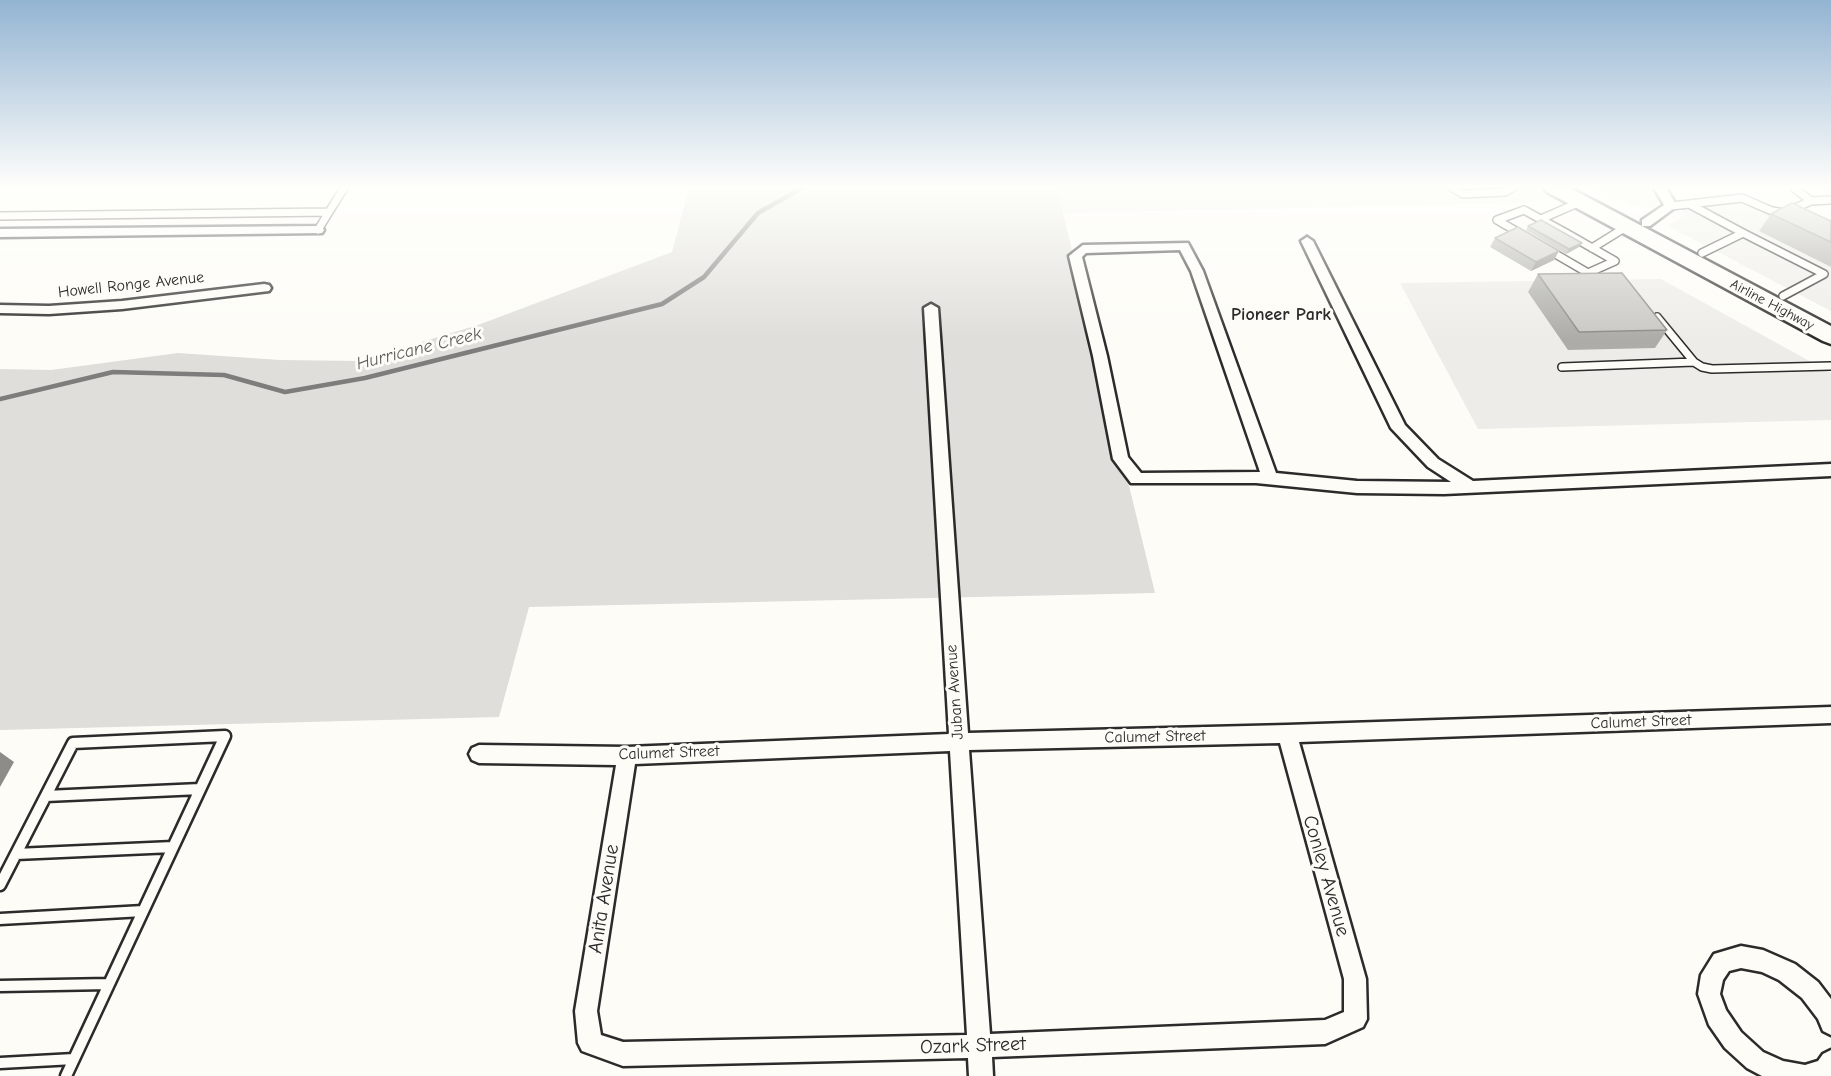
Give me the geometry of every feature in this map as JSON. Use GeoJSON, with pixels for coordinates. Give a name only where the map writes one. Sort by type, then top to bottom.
{"type":"FeatureCollection","features":[{"type":"Feature","properties":{"kind":"highway","name":"Airline Highway"},"geometry":{"type":"LineString","coordinates":[[1659,238],[1831,336]]}},
{"type":"Feature","properties":{"kind":"highway","name":"Airline Highway"},"geometry":{"type":"LineString","coordinates":[[1667,238],[1702,253],[1831,321]]}},
{"type":"Feature","properties":{"kind":"street"},"geometry":{"type":"LineString","coordinates":[[1307,241],[1399,428],[1433,463],[1471,487]]}},
{"type":"Feature","properties":{"kind":"street"},"geometry":{"type":"LineString","coordinates":[[1270,478],[1197,271],[1184,246],[1083,249],[1075,256],[1100,356],[1121,459],[1137,479],[1270,478],[1357,487],[1471,487],[1831,470]]}},
{"type":"Feature","properties":{"kind":"street","name":"Howell Ronge Avenue"},"geometry":{"type":"LineString","coordinates":[[0,309],[49,309],[122,304],[264,288]]}},
{"type":"Feature","properties":{"kind":"street","name":"Juban Avenue"},"geometry":{"type":"LineString","coordinates":[[931,308],[981,1076]]}},
{"type":"Feature","properties":{"kind":"street","name":"Calumet Street"},"geometry":{"type":"LineString","coordinates":[[479,754],[627,756],[958,742],[1287,734],[1831,715]]}},
{"type":"Feature","properties":{"kind":"street","name":"Conley Avenue"},"geometry":{"type":"LineString","coordinates":[[1287,734],[1355,979],[1355,1019]]}},
{"type":"Feature","properties":{"kind":"street","name":"Anita Avenue"},"geometry":{"type":"LineString","coordinates":[[590,1043],[586,1011],[627,756]]}},
{"type":"Feature","properties":{"kind":"street"},"geometry":{"type":"LineString","coordinates":[[1830,1016],[1810,990],[1787,972],[1763,961],[1740,957],[1722,962],[1712,975],[1709,994],[1717,1017],[1733,1040],[1755,1060],[1781,1073],[1805,1076],[1825,1071],[1831,1062]]}},
{"type":"Feature","properties":{"kind":"street","name":"Ozark Street"},"geometry":{"type":"LineString","coordinates":[[590,1043],[623,1054],[979,1046],[1325,1032],[1355,1019]]}},
{"type":"Feature","properties":{"kind":"lane"},"geometry":{"type":"LineString","coordinates":[[1528,238],[1588,273],[1615,261],[1571,238]]}},
{"type":"Feature","properties":{"kind":"lane"},"geometry":{"type":"LineString","coordinates":[[1592,248],[1611,238]]}},
{"type":"Feature","properties":{"kind":"lane"},"geometry":{"type":"LineString","coordinates":[[1702,253],[1732,238]]}},
{"type":"Feature","properties":{"kind":"lane"},"geometry":{"type":"LineString","coordinates":[[1753,238],[1824,274],[1783,296]]}},
{"type":"Feature","properties":{"kind":"lane"},"geometry":{"type":"LineString","coordinates":[[1540,245],[1549,242]]}},
{"type":"Feature","properties":{"kind":"lane"},"geometry":{"type":"LineString","coordinates":[[1652,312],[1694,362]]}},
{"type":"Feature","properties":{"kind":"lane"},"geometry":{"type":"LineString","coordinates":[[1562,367],[1694,362],[1712,369],[1831,366]]}},
{"type":"Feature","properties":{"kind":"lane"},"geometry":{"type":"LineString","coordinates":[[0,885],[73,743],[225,736],[66,1076]]}},
{"type":"Feature","properties":{"kind":"lane"},"geometry":{"type":"LineString","coordinates":[[46,796],[200,789]]}},
{"type":"Feature","properties":{"kind":"lane"},"geometry":{"type":"LineString","coordinates":[[16,854],[173,847]]}},
{"type":"Feature","properties":{"kind":"lane"},"geometry":{"type":"LineString","coordinates":[[0,919],[143,911]]}},
{"type":"Feature","properties":{"kind":"lane"},"geometry":{"type":"LineString","coordinates":[[0,986],[109,984]]}},
{"type":"Feature","properties":{"kind":"lane"},"geometry":{"type":"LineString","coordinates":[[0,1063],[74,1059]]}},
{"type":"Feature","properties":{"kind":"shaded area"},"geometry":{"type":"Polygon","coordinates":[[[676,238],[1069,238],[1155,593],[529,607],[499,717],[0,730],[0,369],[51,370],[178,353],[280,360],[359,361],[478,325],[672,252],[676,238]]]}},
{"type":"Feature","properties":{"kind":"shaded area"},"geometry":{"type":"Polygon","coordinates":[[[1691,238],[1831,238],[1831,311],[1691,238]]]}},
{"type":"Feature","properties":{"kind":"shaded area"},"geometry":{"type":"Polygon","coordinates":[[[1661,279],[1831,373],[1831,420],[1478,429],[1400,283],[1661,279]]]}},
{"type":"Feature","properties":{"kind":"building"},"geometry":{"type":"Polygon","coordinates":[[[1495,238],[1537,238],[1559,251],[1536,262],[1495,238]]]}},
{"type":"Feature","properties":{"kind":"building"},"geometry":{"type":"Polygon","coordinates":[[[1550,238],[1573,238],[1582,243],[1569,249],[1550,238]]]}},
{"type":"Feature","properties":{"kind":"building"},"geometry":{"type":"Polygon","coordinates":[[[1622,273],[1667,330],[1579,332],[1538,274],[1622,273]]]}},
{"type":"Feature","properties":{"kind":"waterway","name":"Hurricane Creek"},"geometry":{"type":"LineString","coordinates":[[0,399],[113,372],[224,375],[285,392],[365,378],[662,304],[704,277],[737,238]]}},
{"type":"Feature","properties":{"kind":"district","name":"Pioneer Park"},"geometry":{"type":"Point","coordinates":[1281,315]}}]}
